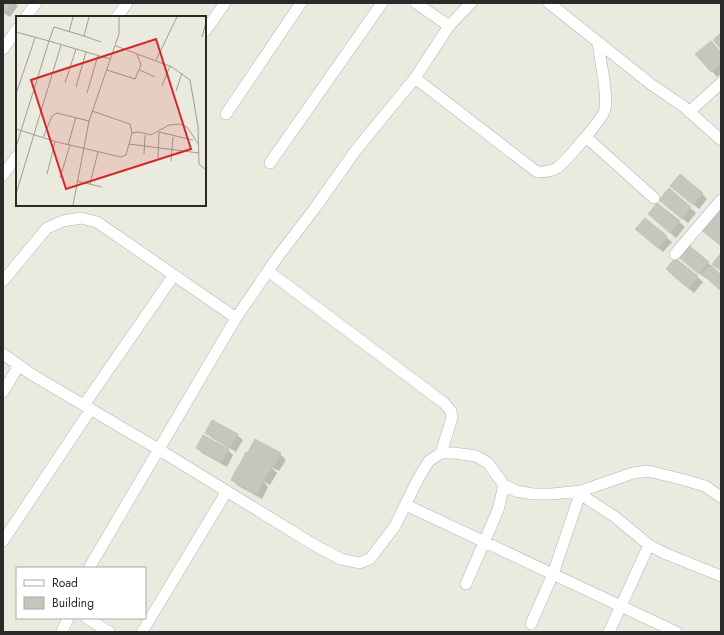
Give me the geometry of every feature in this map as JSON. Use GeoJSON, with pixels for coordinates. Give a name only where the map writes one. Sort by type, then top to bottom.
{"type":"FeatureCollection","features":[{"type":"Feature","properties":{"kind":"street"},"geometry":{"type":"LineString","coordinates":[[27,16],[36,3]]}},
{"type":"Feature","properties":{"kind":"street"},"geometry":{"type":"LineString","coordinates":[[118,16],[127,3]]}},
{"type":"Feature","properties":{"kind":"street"},"geometry":{"type":"LineString","coordinates":[[206,30],[225,3]]}},
{"type":"Feature","properties":{"kind":"street"},"geometry":{"type":"LineString","coordinates":[[226,114],[301,3]]}},
{"type":"Feature","properties":{"kind":"street"},"geometry":{"type":"LineString","coordinates":[[270,163],[382,3]]}},
{"type":"Feature","properties":{"kind":"street"},"geometry":{"type":"LineString","coordinates":[[416,3],[449,26]]}},
{"type":"Feature","properties":{"kind":"street"},"geometry":{"type":"LineString","coordinates":[[90,567],[236,318],[268,271],[356,150],[415,78],[449,26],[470,3]]}},
{"type":"Feature","properties":{"kind":"street"},"geometry":{"type":"LineString","coordinates":[[549,3],[652,85],[683,106],[721,140]]}},
{"type":"Feature","properties":{"kind":"street"},"geometry":{"type":"LineString","coordinates":[[3,49],[16,30]]}},
{"type":"Feature","properties":{"kind":"street"},"geometry":{"type":"LineString","coordinates":[[415,78],[537,172],[548,172],[557,168],[586,137],[597,125],[605,110],[606,94],[598,42]]}},
{"type":"Feature","properties":{"kind":"street"},"geometry":{"type":"LineString","coordinates":[[689,112],[721,83]]}},
{"type":"Feature","properties":{"kind":"street"},"geometry":{"type":"LineString","coordinates":[[586,137],[654,198]]}},
{"type":"Feature","properties":{"kind":"street"},"geometry":{"type":"LineString","coordinates":[[3,175],[16,157]]}},
{"type":"Feature","properties":{"kind":"street"},"geometry":{"type":"LineString","coordinates":[[675,254],[721,200]]}},
{"type":"Feature","properties":{"kind":"street"},"geometry":{"type":"LineString","coordinates":[[3,281],[46,228],[63,221],[81,218],[97,222],[236,318]]}},
{"type":"Feature","properties":{"kind":"street"},"geometry":{"type":"LineString","coordinates":[[3,354],[87,407],[316,546],[341,559],[359,563],[370,559],[396,526],[418,479],[429,462],[441,453],[452,418],[451,411],[444,403],[268,271]]}},
{"type":"Feature","properties":{"kind":"street"},"geometry":{"type":"LineString","coordinates":[[3,541],[87,407],[174,275]]}},
{"type":"Feature","properties":{"kind":"street"},"geometry":{"type":"LineString","coordinates":[[3,392],[19,365]]}},
{"type":"Feature","properties":{"kind":"street"},"geometry":{"type":"LineString","coordinates":[[441,453],[476,456],[488,463],[504,485],[516,491],[533,494],[581,493],[633,473],[648,471],[681,478],[705,486],[721,497]]}},
{"type":"Feature","properties":{"kind":"street"},"geometry":{"type":"LineString","coordinates":[[466,584],[498,510],[504,485]]}},
{"type":"Feature","properties":{"kind":"street"},"geometry":{"type":"LineString","coordinates":[[142,632],[227,492]]}},
{"type":"Feature","properties":{"kind":"street"},"geometry":{"type":"LineString","coordinates":[[581,493],[615,517],[649,545],[664,554],[721,576]]}},
{"type":"Feature","properties":{"kind":"street"},"geometry":{"type":"LineString","coordinates":[[531,624],[553,574],[581,493]]}},
{"type":"Feature","properties":{"kind":"street"},"geometry":{"type":"LineString","coordinates":[[406,505],[676,632]]}},
{"type":"Feature","properties":{"kind":"street"},"geometry":{"type":"LineString","coordinates":[[609,632],[649,545]]}},
{"type":"Feature","properties":{"kind":"street"},"geometry":{"type":"LineString","coordinates":[[62,632],[68,619]]}},
{"type":"Feature","properties":{"kind":"street"},"geometry":{"type":"LineString","coordinates":[[89,619],[110,632]]}},
{"type":"Feature","properties":{"kind":"building"},"geometry":{"type":"Polygon","coordinates":[[[3,3],[11,3],[4,13],[3,12],[3,3]]]}},
{"type":"Feature","properties":{"kind":"building"},"geometry":{"type":"Polygon","coordinates":[[[721,33],[721,49],[713,40],[721,33]]]}},
{"type":"Feature","properties":{"kind":"building"},"geometry":{"type":"Polygon","coordinates":[[[711,41],[721,52],[721,64],[711,72],[695,54],[711,41]]]}},
{"type":"Feature","properties":{"kind":"building"},"geometry":{"type":"Polygon","coordinates":[[[680,174],[703,193],[693,205],[670,186],[680,174]]]}},
{"type":"Feature","properties":{"kind":"building"},"geometry":{"type":"Polygon","coordinates":[[[669,188],[691,207],[682,219],[659,200],[669,188]]]}},
{"type":"Feature","properties":{"kind":"building"},"geometry":{"type":"Polygon","coordinates":[[[657,203],[680,221],[670,233],[648,214],[657,203]]]}},
{"type":"Feature","properties":{"kind":"building"},"geometry":{"type":"Polygon","coordinates":[[[721,207],[721,226],[710,217],[721,207]]]}},
{"type":"Feature","properties":{"kind":"building"},"geometry":{"type":"Polygon","coordinates":[[[709,217],[721,227],[721,246],[699,228],[709,217]]]}},
{"type":"Feature","properties":{"kind":"building"},"geometry":{"type":"Polygon","coordinates":[[[645,218],[667,236],[658,248],[635,229],[645,218]]]}},
{"type":"Feature","properties":{"kind":"building"},"geometry":{"type":"Polygon","coordinates":[[[686,243],[709,262],[699,274],[676,255],[686,243]]]}},
{"type":"Feature","properties":{"kind":"building"},"geometry":{"type":"Polygon","coordinates":[[[721,253],[721,271],[712,264],[721,253]]]}},
{"type":"Feature","properties":{"kind":"building"},"geometry":{"type":"Polygon","coordinates":[[[675,258],[698,276],[688,288],[666,269],[675,258]]]}},
{"type":"Feature","properties":{"kind":"building"},"geometry":{"type":"Polygon","coordinates":[[[711,265],[721,275],[721,291],[702,274],[711,265]]]}},
{"type":"Feature","properties":{"kind":"building"},"geometry":{"type":"Polygon","coordinates":[[[212,420],[238,434],[230,447],[205,433],[212,420]]]}},
{"type":"Feature","properties":{"kind":"building"},"geometry":{"type":"Polygon","coordinates":[[[203,435],[229,449],[221,462],[196,448],[203,435]]]}},
{"type":"Feature","properties":{"kind":"building"},"geometry":{"type":"Polygon","coordinates":[[[255,439],[281,453],[273,467],[248,452],[255,439]]]}},
{"type":"Feature","properties":{"kind":"building"},"geometry":{"type":"Polygon","coordinates":[[[246,452],[272,467],[264,480],[239,466],[246,452]]]}},
{"type":"Feature","properties":{"kind":"building"},"geometry":{"type":"Polygon","coordinates":[[[238,466],[264,481],[256,494],[231,480],[238,466]]]}}]}
